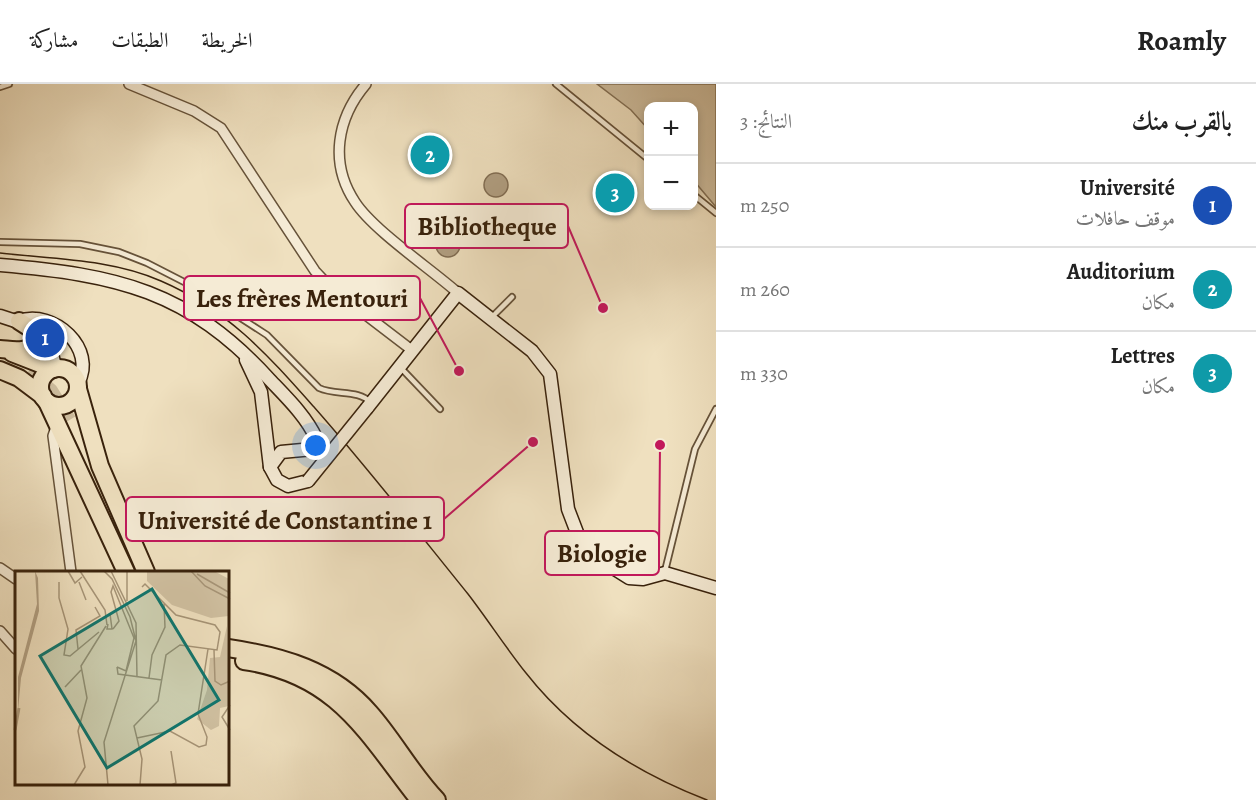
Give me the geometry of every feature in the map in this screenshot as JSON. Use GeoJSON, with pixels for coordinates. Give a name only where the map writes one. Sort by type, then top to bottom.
{"type":"FeatureCollection","features":[{"type":"Feature","properties":{"kind":"highway"},"geometry":{"type":"LineString","coordinates":[[19,321],[36,332],[46,332]]}},
{"type":"Feature","properties":{"kind":"highway"},"geometry":{"type":"LineString","coordinates":[[0,349],[25,350],[46,332]]}},
{"type":"Feature","properties":{"kind":"highway"},"geometry":{"type":"LineString","coordinates":[[0,349],[73,374],[100,466],[146,571]]}},
{"type":"Feature","properties":{"kind":"highway"},"geometry":{"type":"LineString","coordinates":[[0,361],[28,372]]}},
{"type":"Feature","properties":{"kind":"highway"},"geometry":{"type":"LineString","coordinates":[[55,369],[43,378],[41,390],[45,399],[57,406],[69,404],[78,386]]}},
{"type":"Feature","properties":{"kind":"highway"},"geometry":{"type":"LineString","coordinates":[[0,370],[26,382],[45,399],[63,423],[138,571]]}},
{"type":"Feature","properties":{"kind":"highway"},"geometry":{"type":"LineString","coordinates":[[63,423],[126,571]]}},
{"type":"Feature","properties":{"kind":"highway"},"geometry":{"type":"LineString","coordinates":[[230,648],[286,659],[342,686],[371,713],[409,767],[436,800]]}},
{"type":"Feature","properties":{"kind":"highway"},"geometry":{"type":"LineString","coordinates":[[230,659],[279,669],[300,678],[334,698],[367,730],[419,800]]}},
{"type":"Feature","properties":{"kind":"street"},"geometry":{"type":"LineString","coordinates":[[129,84],[194,111],[221,128],[315,271],[332,288],[413,351]]}},
{"type":"Feature","properties":{"kind":"street"},"geometry":{"type":"LineString","coordinates":[[366,84],[347,110],[341,128],[339,157],[354,202],[369,219],[532,351],[550,374],[568,509],[581,543],[594,556],[629,578],[643,579],[665,573],[714,586]]}},
{"type":"Feature","properties":{"kind":"street"},"geometry":{"type":"LineString","coordinates":[[0,265],[79,273],[142,289],[184,307],[241,348],[295,408],[316,438],[313,449],[281,452],[270,467]]}},
{"type":"Feature","properties":{"kind":"street"},"geometry":{"type":"LineString","coordinates":[[241,348],[261,392],[270,467],[274,477],[284,485],[293,487],[308,481],[458,292]]}},
{"type":"Feature","properties":{"kind":"street"},"geometry":{"type":"LineString","coordinates":[[0,316],[19,321]]}},
{"type":"Feature","properties":{"kind":"street"},"geometry":{"type":"LineString","coordinates":[[46,332],[52,340],[55,369]]}},
{"type":"Feature","properties":{"kind":"street"},"geometry":{"type":"LineString","coordinates":[[46,332],[69,334],[78,345],[83,367],[78,386]]}},
{"type":"Feature","properties":{"kind":"street"},"geometry":{"type":"LineString","coordinates":[[63,423],[53,436],[71,571]]}},
{"type":"Feature","properties":{"kind":"street"},"geometry":{"type":"LineString","coordinates":[[0,568],[15,578]]}},
{"type":"Feature","properties":{"kind":"street"},"geometry":{"type":"LineString","coordinates":[[0,631],[15,648]]}},
{"type":"Feature","properties":{"kind":"lane"},"geometry":{"type":"LineString","coordinates":[[0,87],[9,84]]}},
{"type":"Feature","properties":{"kind":"lane"},"geometry":{"type":"LineString","coordinates":[[556,84],[644,156]]}},
{"type":"Feature","properties":{"kind":"lane"},"geometry":{"type":"LineString","coordinates":[[698,199],[716,213]]}},
{"type":"Feature","properties":{"kind":"lane"},"geometry":{"type":"LineString","coordinates":[[1,242],[80,244],[136,258],[188,284],[267,335],[319,388],[328,393],[358,394],[369,405]]}},
{"type":"Feature","properties":{"kind":"lane"},"geometry":{"type":"LineString","coordinates":[[490,319],[512,297]]}},
{"type":"Feature","properties":{"kind":"lane"},"geometry":{"type":"LineString","coordinates":[[400,367],[440,409]]}},
{"type":"Feature","properties":{"kind":"lane"},"geometry":{"type":"LineString","coordinates":[[665,573],[668,550],[695,449],[716,409]]}},
{"type":"Feature","properties":{"kind":"shaded area"},"geometry":{"type":"Polygon","coordinates":[[[597,84],[716,84],[716,207],[698,186],[698,102],[644,102],[644,125],[631,110],[597,84]]]}},
{"type":"Feature","properties":{"kind":"shaded area"},"geometry":{"type":"Polygon","coordinates":[[[496,173],[504,177],[508,185],[504,193],[496,197],[488,193],[484,185],[488,177],[496,173]]]}},
{"type":"Feature","properties":{"kind":"shaded area"},"geometry":{"type":"Polygon","coordinates":[[[448,233],[453,234],[459,240],[459,250],[453,256],[448,257],[443,256],[437,250],[436,245],[437,240],[443,234],[448,233]]]}},
{"type":"Feature","properties":{"kind":"tunnel"},"geometry":{"type":"LineString","coordinates":[[28,372],[50,391],[70,423]]}},
{"type":"Feature","properties":{"kind":"tram line"},"geometry":{"type":"LineString","coordinates":[[0,253],[82,261],[122,268],[161,281],[206,305],[226,319],[279,369],[392,499],[468,594],[544,695],[585,732],[631,764],[707,800]]}},
{"type":"Feature","properties":{"kind":"place","name":"Auditorium"},"geometry":{"type":"Point","coordinates":[430,155]}},
{"type":"Feature","properties":{"kind":"place","name":"Lettres"},"geometry":{"type":"Point","coordinates":[615,193]}},
{"type":"Feature","properties":{"kind":"place","name":"Bibliotheque"},"geometry":{"type":"Point","coordinates":[603,308]}},
{"type":"Feature","properties":{"kind":"place","name":"Université"},"geometry":{"type":"Point","coordinates":[45,338]}},
{"type":"Feature","properties":{"kind":"place","name":"Les frères Mentouri"},"geometry":{"type":"Point","coordinates":[459,371]}},
{"type":"Feature","properties":{"kind":"place","name":"Université de Constantine 1"},"geometry":{"type":"Point","coordinates":[533,442]}},
{"type":"Feature","properties":{"kind":"place","name":"Biologie"},"geometry":{"type":"Point","coordinates":[660,445]}}]}
